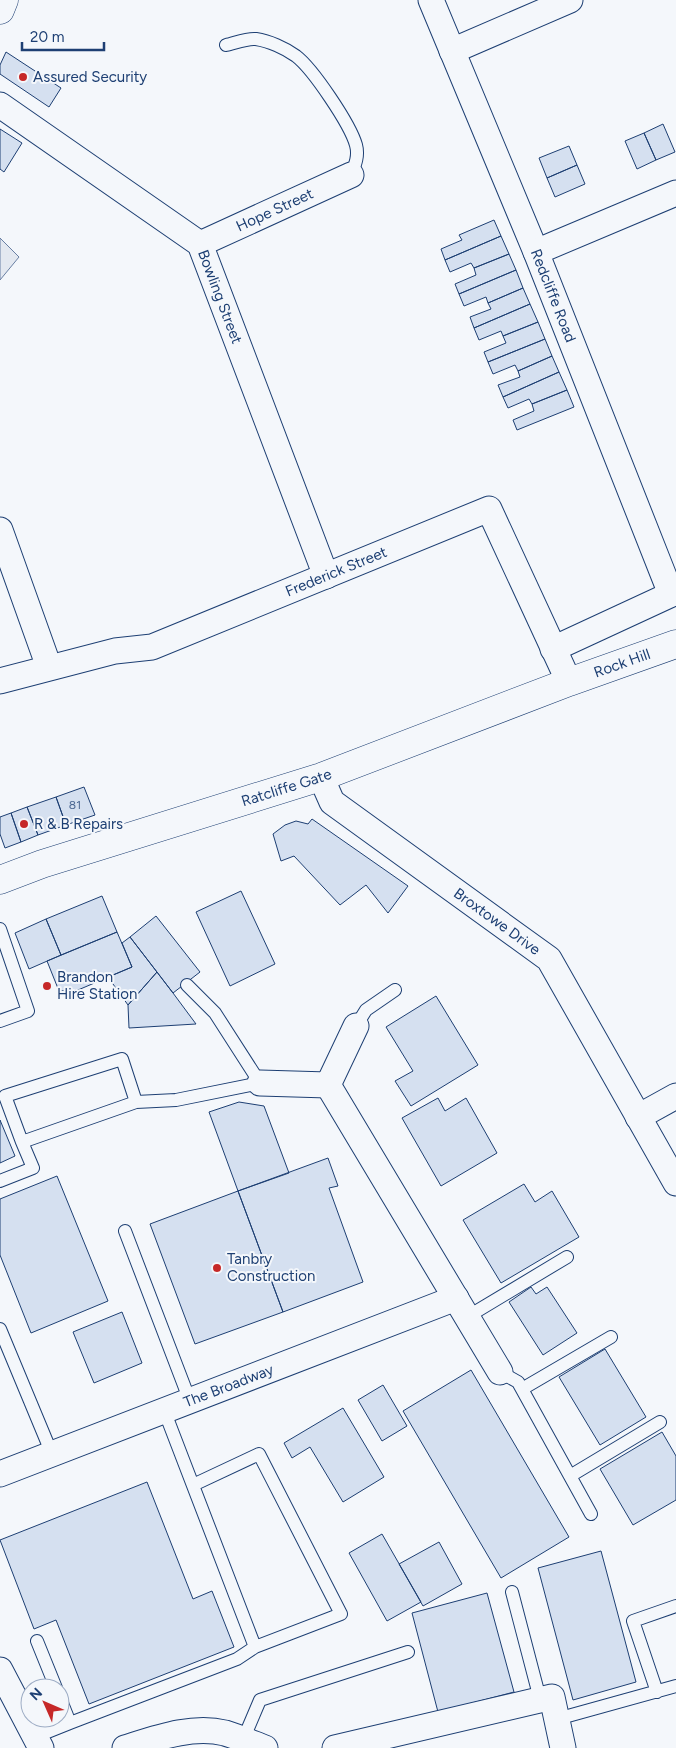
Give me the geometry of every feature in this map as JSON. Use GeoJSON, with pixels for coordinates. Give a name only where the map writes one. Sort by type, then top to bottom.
{"type":"FeatureCollection","features":[{"type":"Feature","properties":{"kind":"main road"},"geometry":{"type":"LineString","coordinates":[[0,10],[4,0]]}},
{"type":"Feature","properties":{"kind":"main road","name":"Rock Hill"},"geometry":{"type":"LineString","coordinates":[[569,682],[676,644]]}},
{"type":"Feature","properties":{"kind":"main road","name":"Ratcliffe Gate"},"geometry":{"type":"LineString","coordinates":[[0,880],[42,864],[321,777],[569,682]]}},
{"type":"Feature","properties":{"kind":"street","name":"Redcliffe Road"},"geometry":{"type":"LineString","coordinates":[[430,0],[536,252],[673,593]]}},
{"type":"Feature","properties":{"kind":"street"},"geometry":{"type":"LineString","coordinates":[[452,51],[570,0]]}},
{"type":"Feature","properties":{"kind":"street","name":"Bowling Street"},"geometry":{"type":"LineString","coordinates":[[0,104],[200,244],[326,576]]}},
{"type":"Feature","properties":{"kind":"street","name":"Hope Street"},"geometry":{"type":"LineString","coordinates":[[200,244],[351,175]]}},
{"type":"Feature","properties":{"kind":"street"},"geometry":{"type":"LineString","coordinates":[[536,252],[676,193]]}},
{"type":"Feature","properties":{"kind":"street","name":"Frederick Street"},"geometry":{"type":"LineString","coordinates":[[0,681],[115,650],[152,647],[489,509],[569,682]]}},
{"type":"Feature","properties":{"kind":"street"},"geometry":{"type":"LineString","coordinates":[[0,530],[49,667]]}},
{"type":"Feature","properties":{"kind":"street"},"geometry":{"type":"LineString","coordinates":[[553,649],[673,593]]}},
{"type":"Feature","properties":{"kind":"street","name":"Broxtowe Drive"},"geometry":{"type":"LineString","coordinates":[[321,777],[332,802],[549,959],[676,1183]]}},
{"type":"Feature","properties":{"kind":"street"},"geometry":{"type":"LineString","coordinates":[[328,1085],[356,1026]]}},
{"type":"Feature","properties":{"kind":"street"},"geometry":{"type":"LineString","coordinates":[[260,1083],[328,1085]]}},
{"type":"Feature","properties":{"kind":"street"},"geometry":{"type":"LineString","coordinates":[[328,1085],[500,1372]]}},
{"type":"Feature","properties":{"kind":"street"},"geometry":{"type":"LineString","coordinates":[[638,1117],[676,1096]]}},
{"type":"Feature","properties":{"kind":"street","name":"The Broadway"},"geometry":{"type":"LineString","coordinates":[[0,1474],[164,1410],[462,1308]]}},
{"type":"Feature","properties":{"kind":"street"},"geometry":{"type":"LineString","coordinates":[[0,1670],[38,1743]]}},
{"type":"Feature","properties":{"kind":"street"},"geometry":{"type":"LineString","coordinates":[[335,1748],[552,1697],[564,1748]]}},
{"type":"Feature","properties":{"kind":"street"},"geometry":{"type":"LineString","coordinates":[[125,1748],[184,1732],[208,1731],[224,1733],[254,1744]]}},
{"type":"Feature","properties":{"kind":"lane"},"geometry":{"type":"LineString","coordinates":[[226,44],[255,39],[275,45],[296,56],[324,89],[350,132],[357,154],[357,161],[351,175]]}},
{"type":"Feature","properties":{"kind":"lane"},"geometry":{"type":"LineString","coordinates":[[0,929],[4,949],[28,1011],[0,1021]]}},
{"type":"Feature","properties":{"kind":"lane"},"geometry":{"type":"LineString","coordinates":[[22,1142],[136,1102],[176,1100],[260,1083],[214,1013],[187,985]]}},
{"type":"Feature","properties":{"kind":"lane"},"geometry":{"type":"LineString","coordinates":[[356,1026],[366,1010],[395,990]]}},
{"type":"Feature","properties":{"kind":"lane"},"geometry":{"type":"LineString","coordinates":[[0,1181],[33,1168],[5,1096],[122,1059],[136,1102]]}},
{"type":"Feature","properties":{"kind":"lane"},"geometry":{"type":"LineString","coordinates":[[125,1231],[190,1401]]}},
{"type":"Feature","properties":{"kind":"lane"},"geometry":{"type":"LineString","coordinates":[[462,1308],[567,1257]]}},
{"type":"Feature","properties":{"kind":"lane"},"geometry":{"type":"LineString","coordinates":[[0,1329],[52,1454]]}},
{"type":"Feature","properties":{"kind":"lane"},"geometry":{"type":"LineString","coordinates":[[522,1389],[611,1337]]}},
{"type":"Feature","properties":{"kind":"lane"},"geometry":{"type":"LineString","coordinates":[[500,1372],[518,1382],[591,1514]]}},
{"type":"Feature","properties":{"kind":"lane"},"geometry":{"type":"LineString","coordinates":[[164,1410],[255,1647]]}},
{"type":"Feature","properties":{"kind":"lane"},"geometry":{"type":"LineString","coordinates":[[570,1476],[660,1422]]}},
{"type":"Feature","properties":{"kind":"lane"},"geometry":{"type":"LineString","coordinates":[[70,1723],[237,1659],[255,1647],[341,1614],[259,1454],[193,1485]]}},
{"type":"Feature","properties":{"kind":"lane"},"geometry":{"type":"LineString","coordinates":[[512,1592],[540,1700]]}},
{"type":"Feature","properties":{"kind":"lane"},"geometry":{"type":"LineString","coordinates":[[657,1692],[633,1621],[676,1606]]}},
{"type":"Feature","properties":{"kind":"lane"},"geometry":{"type":"LineString","coordinates":[[37,1641],[52,1678]]}},
{"type":"Feature","properties":{"kind":"lane"},"geometry":{"type":"LineString","coordinates":[[254,1744],[260,1700],[408,1652]]}},
{"type":"Feature","properties":{"kind":"lane"},"geometry":{"type":"LineString","coordinates":[[557,1719],[676,1686]]}},
{"type":"Feature","properties":{"kind":"lane"},"geometry":{"type":"LineString","coordinates":[[38,1743],[62,1728]]}},
{"type":"Feature","properties":{"kind":"shaded area"},"geometry":{"type":"Polygon","coordinates":[[[0,238],[19,257],[0,280],[0,238]]]}},
{"type":"Feature","properties":{"kind":"building"},"geometry":{"type":"Polygon","coordinates":[[[6,52],[61,88],[49,107],[0,74],[0,65],[6,52]]]}},
{"type":"Feature","properties":{"kind":"building"},"geometry":{"type":"Polygon","coordinates":[[[663,124],[675,152],[656,160],[644,133],[663,124]]]}},
{"type":"Feature","properties":{"kind":"building"},"geometry":{"type":"Polygon","coordinates":[[[0,129],[22,143],[4,172],[0,169],[0,129]]]}},
{"type":"Feature","properties":{"kind":"building"},"geometry":{"type":"Polygon","coordinates":[[[644,133],[656,160],[637,169],[625,141],[644,133]]]}},
{"type":"Feature","properties":{"kind":"building"},"geometry":{"type":"Polygon","coordinates":[[[569,146],[577,165],[547,178],[539,158],[569,146]]]}},
{"type":"Feature","properties":{"kind":"building"},"geometry":{"type":"Polygon","coordinates":[[[577,165],[585,184],[555,197],[547,178],[577,165]]]}},
{"type":"Feature","properties":{"kind":"building"},"geometry":{"type":"Polygon","coordinates":[[[494,220],[501,236],[445,260],[441,249],[462,240],[459,235],[494,220]]]}},
{"type":"Feature","properties":{"kind":"building"},"geometry":{"type":"Polygon","coordinates":[[[501,236],[509,254],[474,268],[471,263],[450,272],[445,260],[501,236]]]}},
{"type":"Feature","properties":{"kind":"building"},"geometry":{"type":"Polygon","coordinates":[[[509,254],[516,270],[459,294],[455,284],[476,275],[474,268],[509,254]]]}},
{"type":"Feature","properties":{"kind":"building"},"geometry":{"type":"Polygon","coordinates":[[[516,270],[523,288],[488,303],[486,297],[464,306],[459,294],[516,270]]]}},
{"type":"Feature","properties":{"kind":"building"},"geometry":{"type":"Polygon","coordinates":[[[523,288],[530,304],[474,328],[470,317],[491,309],[488,303],[523,288]]]}},
{"type":"Feature","properties":{"kind":"building"},"geometry":{"type":"Polygon","coordinates":[[[530,304],[538,322],[503,336],[501,331],[479,340],[474,328],[530,304]]]}},
{"type":"Feature","properties":{"kind":"building"},"geometry":{"type":"Polygon","coordinates":[[[538,322],[545,339],[488,362],[484,352],[506,343],[503,336],[538,322]]]}},
{"type":"Feature","properties":{"kind":"building"},"geometry":{"type":"Polygon","coordinates":[[[545,339],[552,356],[518,371],[515,365],[493,374],[488,362],[545,339]]]}},
{"type":"Feature","properties":{"kind":"building"},"geometry":{"type":"Polygon","coordinates":[[[552,356],[559,372],[503,397],[498,385],[520,377],[518,371],[552,356]]]}},
{"type":"Feature","properties":{"kind":"building"},"geometry":{"type":"Polygon","coordinates":[[[559,372],[567,390],[532,404],[529,399],[508,408],[503,397],[559,372]]]}},
{"type":"Feature","properties":{"kind":"building"},"geometry":{"type":"Polygon","coordinates":[[[567,390],[574,407],[517,430],[513,420],[534,411],[532,404],[567,390]]]}},
{"type":"Feature","properties":{"kind":"building"},"geometry":{"type":"Polygon","coordinates":[[[84,787],[95,815],[66,825],[56,797],[84,787]]]}},
{"type":"Feature","properties":{"kind":"building"},"geometry":{"type":"Polygon","coordinates":[[[56,797],[66,825],[38,835],[27,807],[56,797]]]}},
{"type":"Feature","properties":{"kind":"building","name":"R & B Repairs"},"geometry":{"type":"Polygon","coordinates":[[[27,807],[38,835],[21,842],[11,813],[27,807]]]}},
{"type":"Feature","properties":{"kind":"building"},"geometry":{"type":"Polygon","coordinates":[[[11,813],[21,842],[5,848],[0,834],[0,817],[11,813]]]}},
{"type":"Feature","properties":{"kind":"building"},"geometry":{"type":"Polygon","coordinates":[[[312,819],[408,886],[388,913],[366,885],[340,905],[294,856],[281,861],[273,834],[285,825],[296,821],[308,824],[312,819]]]}},
{"type":"Feature","properties":{"kind":"building"},"geometry":{"type":"Polygon","coordinates":[[[241,891],[275,964],[230,986],[196,912],[241,891]]]}},
{"type":"Feature","properties":{"kind":"building"},"geometry":{"type":"Polygon","coordinates":[[[102,896],[117,932],[61,955],[46,919],[102,896]]]}},
{"type":"Feature","properties":{"kind":"building"},"geometry":{"type":"Polygon","coordinates":[[[156,916],[200,972],[173,993],[130,937],[156,916]]]}},
{"type":"Feature","properties":{"kind":"building"},"geometry":{"type":"Polygon","coordinates":[[[46,919],[61,955],[29,969],[15,933],[46,919]]]}},
{"type":"Feature","properties":{"kind":"building"},"geometry":{"type":"Polygon","coordinates":[[[117,932],[132,967],[78,990],[59,991],[47,961],[117,932]]]}},
{"type":"Feature","properties":{"kind":"building"},"geometry":{"type":"Polygon","coordinates":[[[130,937],[157,972],[128,1005],[108,977],[132,967],[122,943],[130,937]]]}},
{"type":"Feature","properties":{"kind":"building"},"geometry":{"type":"Polygon","coordinates":[[[157,972],[196,1024],[129,1028],[128,1005],[157,972]]]}},
{"type":"Feature","properties":{"kind":"building"},"geometry":{"type":"Polygon","coordinates":[[[436,996],[478,1065],[411,1106],[395,1081],[413,1071],[386,1027],[436,996]]]}},
{"type":"Feature","properties":{"kind":"building"},"geometry":{"type":"Polygon","coordinates":[[[438,1098],[445,1111],[466,1098],[497,1153],[441,1186],[402,1118],[438,1098]]]}},
{"type":"Feature","properties":{"kind":"building"},"geometry":{"type":"Polygon","coordinates":[[[239,1102],[264,1106],[289,1173],[238,1191],[209,1112],[239,1102]]]}},
{"type":"Feature","properties":{"kind":"building"},"geometry":{"type":"Polygon","coordinates":[[[0,1120],[15,1156],[0,1163],[0,1120]]]}},
{"type":"Feature","properties":{"kind":"building"},"geometry":{"type":"Polygon","coordinates":[[[328,1158],[338,1186],[329,1188],[363,1282],[283,1312],[238,1191],[328,1158]]]}},
{"type":"Feature","properties":{"kind":"building"},"geometry":{"type":"Polygon","coordinates":[[[57,1176],[108,1301],[31,1333],[0,1255],[0,1199],[57,1176]]]}},
{"type":"Feature","properties":{"kind":"building"},"geometry":{"type":"Polygon","coordinates":[[[524,1184],[535,1202],[552,1191],[579,1237],[501,1283],[463,1220],[524,1184]]]}},
{"type":"Feature","properties":{"kind":"building","name":"Tanbry Construction"},"geometry":{"type":"Polygon","coordinates":[[[238,1191],[283,1312],[195,1344],[150,1224],[238,1191]]]}},
{"type":"Feature","properties":{"kind":"building"},"geometry":{"type":"Polygon","coordinates":[[[531,1287],[536,1294],[547,1287],[577,1333],[543,1355],[509,1302],[531,1287]]]}},
{"type":"Feature","properties":{"kind":"building"},"geometry":{"type":"Polygon","coordinates":[[[122,1312],[142,1363],[94,1383],[73,1332],[122,1312]]]}},
{"type":"Feature","properties":{"kind":"building"},"geometry":{"type":"Polygon","coordinates":[[[605,1349],[646,1417],[600,1445],[559,1377],[605,1349]]]}},
{"type":"Feature","properties":{"kind":"building"},"geometry":{"type":"Polygon","coordinates":[[[471,1370],[569,1537],[501,1578],[403,1411],[471,1370]]]}},
{"type":"Feature","properties":{"kind":"building"},"geometry":{"type":"Polygon","coordinates":[[[383,1385],[407,1426],[382,1441],[358,1400],[383,1385]]]}},
{"type":"Feature","properties":{"kind":"building"},"geometry":{"type":"Polygon","coordinates":[[[343,1408],[384,1477],[343,1502],[310,1447],[292,1458],[284,1443],[343,1408]]]}},
{"type":"Feature","properties":{"kind":"building"},"geometry":{"type":"Polygon","coordinates":[[[662,1432],[676,1456],[676,1500],[633,1525],[600,1469],[662,1432]]]}},
{"type":"Feature","properties":{"kind":"building"},"geometry":{"type":"Polygon","coordinates":[[[147,1482],[193,1599],[212,1591],[234,1647],[89,1704],[56,1620],[34,1629],[0,1540],[147,1482]]]}},
{"type":"Feature","properties":{"kind":"building"},"geometry":{"type":"Polygon","coordinates":[[[382,1534],[421,1602],[387,1621],[349,1553],[382,1534]]]}},
{"type":"Feature","properties":{"kind":"building"},"geometry":{"type":"Polygon","coordinates":[[[439,1542],[462,1584],[423,1606],[399,1564],[439,1542]]]}},
{"type":"Feature","properties":{"kind":"building"},"geometry":{"type":"Polygon","coordinates":[[[601,1551],[636,1682],[573,1700],[538,1568],[601,1551]]]}},
{"type":"Feature","properties":{"kind":"building"},"geometry":{"type":"Polygon","coordinates":[[[487,1593],[514,1692],[438,1712],[412,1613],[487,1593]]]}},
{"type":"Feature","properties":{"kind":"place","name":"Assured Security"},"geometry":{"type":"Point","coordinates":[23,77]}},
{"type":"Feature","properties":{"kind":"place","name":"R & B Repairs"},"geometry":{"type":"Point","coordinates":[24,824]}},
{"type":"Feature","properties":{"kind":"place","name":"Brandon Hire Station"},"geometry":{"type":"Point","coordinates":[47,986]}},
{"type":"Feature","properties":{"kind":"place","name":"Tanbry Construction"},"geometry":{"type":"Point","coordinates":[217,1268]}}]}
